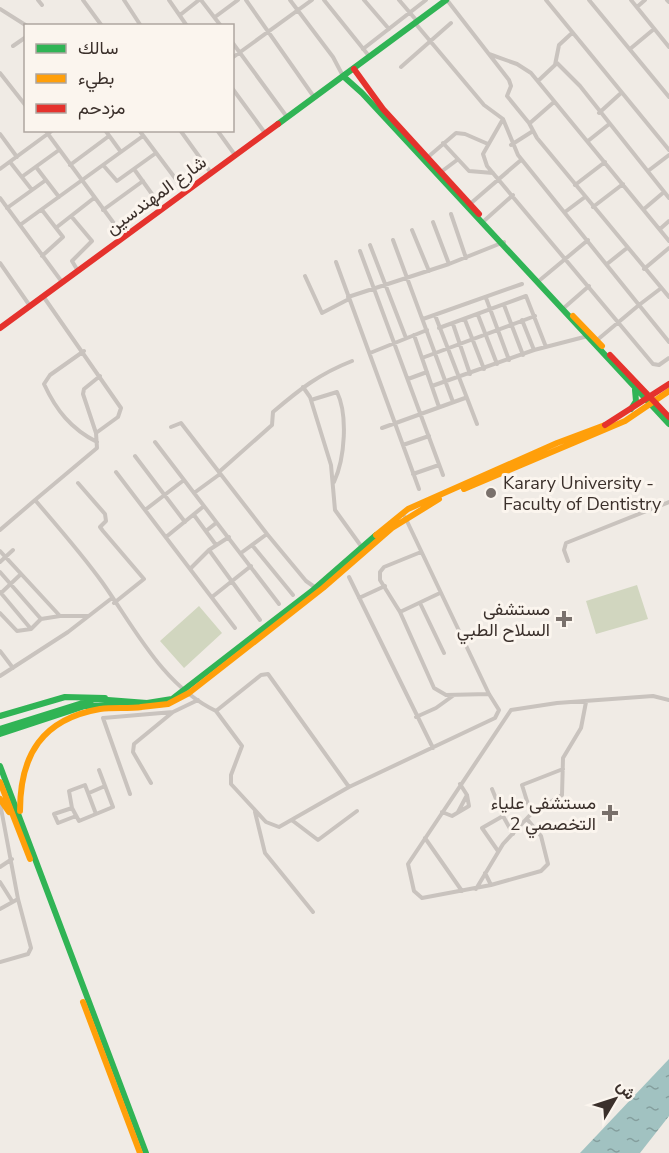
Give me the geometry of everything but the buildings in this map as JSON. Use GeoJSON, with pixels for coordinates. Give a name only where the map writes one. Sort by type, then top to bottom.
{"type":"FeatureCollection","features":[{"type":"Feature","properties":{"kind":"main road","name":"شارع المهندسين"},"geometry":{"type":"LineString","coordinates":[[0,327],[446,0]]}},
{"type":"Feature","properties":{"kind":"main road"},"geometry":{"type":"LineString","coordinates":[[354,69],[364,86],[397,127],[636,387],[650,393],[666,390]]}},
{"type":"Feature","properties":{"kind":"main road"},"geometry":{"type":"LineString","coordinates":[[343,76],[428,157],[434,168],[441,172],[503,243],[540,280],[666,418],[669,424]]}},
{"type":"Feature","properties":{"kind":"main road"},"geometry":{"type":"LineString","coordinates":[[636,415],[666,390],[669,384]]}},
{"type":"Feature","properties":{"kind":"main road"},"geometry":{"type":"LineString","coordinates":[[627,414],[636,401],[636,387]]}},
{"type":"Feature","properties":{"kind":"main road"},"geometry":{"type":"LineString","coordinates":[[0,716],[63,696],[83,694],[158,702],[172,699],[187,691],[316,588],[361,546],[404,515],[651,402]]}},
{"type":"Feature","properties":{"kind":"main road"},"geometry":{"type":"LineString","coordinates":[[503,470],[636,415],[650,412],[666,418]]}},
{"type":"Feature","properties":{"kind":"main road"},"geometry":{"type":"LineString","coordinates":[[17,818],[23,765],[27,754],[43,736],[80,714],[99,709],[168,704],[324,587],[404,515]]}},
{"type":"Feature","properties":{"kind":"main road"},"geometry":{"type":"LineString","coordinates":[[0,729],[76,704],[105,698]]}},
{"type":"Feature","properties":{"kind":"main road"},"geometry":{"type":"LineString","coordinates":[[0,734],[84,706],[113,704],[142,707]]}},
{"type":"Feature","properties":{"kind":"main road"},"geometry":{"type":"LineString","coordinates":[[0,766],[140,1153]]}},
{"type":"Feature","properties":{"kind":"main road"},"geometry":{"type":"LineString","coordinates":[[0,782],[17,818],[146,1153]]}},
{"type":"Feature","properties":{"kind":"main road"},"geometry":{"type":"LineString","coordinates":[[0,801],[17,818]]}},
{"type":"Feature","properties":{"kind":"street"},"geometry":{"type":"LineString","coordinates":[[38,0],[42,5]]}},
{"type":"Feature","properties":{"kind":"street"},"geometry":{"type":"LineString","coordinates":[[83,0],[101,24]]}},
{"type":"Feature","properties":{"kind":"street"},"geometry":{"type":"LineString","coordinates":[[124,0],[140,24]]}},
{"type":"Feature","properties":{"kind":"street"},"geometry":{"type":"LineString","coordinates":[[169,0],[187,24]]}},
{"type":"Feature","properties":{"kind":"street"},"geometry":{"type":"LineString","coordinates":[[180,15],[200,0],[220,24]]}},
{"type":"Feature","properties":{"kind":"street"},"geometry":{"type":"LineString","coordinates":[[215,17],[238,0]]}},
{"type":"Feature","properties":{"kind":"street"},"geometry":{"type":"LineString","coordinates":[[246,0],[314,97]]}},
{"type":"Feature","properties":{"kind":"street"},"geometry":{"type":"LineString","coordinates":[[290,0],[333,57],[343,76]]}},
{"type":"Feature","properties":{"kind":"street"},"geometry":{"type":"LineString","coordinates":[[234,57],[312,0]]}},
{"type":"Feature","properties":{"kind":"street"},"geometry":{"type":"LineString","coordinates":[[324,0],[369,56]]}},
{"type":"Feature","properties":{"kind":"street"},"geometry":{"type":"LineString","coordinates":[[364,0],[389,29]]}},
{"type":"Feature","properties":{"kind":"street"},"geometry":{"type":"LineString","coordinates":[[399,0],[430,42],[484,105],[502,119],[508,130],[511,145],[521,160],[669,342]]}},
{"type":"Feature","properties":{"kind":"street"},"geometry":{"type":"LineString","coordinates":[[363,49],[427,0],[434,10]]}},
{"type":"Feature","properties":{"kind":"street"},"geometry":{"type":"LineString","coordinates":[[446,0],[510,81],[508,100],[529,123],[575,185],[669,297]]}},
{"type":"Feature","properties":{"kind":"street"},"geometry":{"type":"LineString","coordinates":[[546,0],[669,150]]}},
{"type":"Feature","properties":{"kind":"street"},"geometry":{"type":"LineString","coordinates":[[589,0],[669,97]]}},
{"type":"Feature","properties":{"kind":"street"},"geometry":{"type":"LineString","coordinates":[[631,0],[669,47]]}},
{"type":"Feature","properties":{"kind":"street"},"geometry":{"type":"LineString","coordinates":[[637,7],[645,0]]}},
{"type":"Feature","properties":{"kind":"street"},"geometry":{"type":"LineString","coordinates":[[0,9],[24,24]]}},
{"type":"Feature","properties":{"kind":"street"},"geometry":{"type":"LineString","coordinates":[[400,67],[451,23]]}},
{"type":"Feature","properties":{"kind":"street"},"geometry":{"type":"LineString","coordinates":[[630,49],[654,29]]}},
{"type":"Feature","properties":{"kind":"street"},"geometry":{"type":"LineString","coordinates":[[538,81],[557,63],[559,45],[572,33]]}},
{"type":"Feature","properties":{"kind":"street"},"geometry":{"type":"LineString","coordinates":[[13,46],[24,38]]}},
{"type":"Feature","properties":{"kind":"street"},"geometry":{"type":"LineString","coordinates":[[234,45],[287,117]]}},
{"type":"Feature","properties":{"kind":"street"},"geometry":{"type":"LineString","coordinates":[[488,54],[522,66],[538,81],[669,241]]}},
{"type":"Feature","properties":{"kind":"street"},"geometry":{"type":"LineString","coordinates":[[557,63],[580,86],[599,113],[669,198]]}},
{"type":"Feature","properties":{"kind":"street"},"geometry":{"type":"LineString","coordinates":[[0,73],[24,103]]}},
{"type":"Feature","properties":{"kind":"street"},"geometry":{"type":"LineString","coordinates":[[234,91],[265,133]]}},
{"type":"Feature","properties":{"kind":"street"},"geometry":{"type":"LineString","coordinates":[[599,113],[621,93]]}},
{"type":"Feature","properties":{"kind":"street"},"geometry":{"type":"LineString","coordinates":[[529,123],[554,102]]}},
{"type":"Feature","properties":{"kind":"street"},"geometry":{"type":"LineString","coordinates":[[502,119],[488,144],[483,159],[492,173],[499,178],[653,364],[658,365],[669,358]]}},
{"type":"Feature","properties":{"kind":"street"},"geometry":{"type":"LineString","coordinates":[[587,141],[608,124]]}},
{"type":"Feature","properties":{"kind":"street"},"geometry":{"type":"LineString","coordinates":[[511,145],[533,131]]}},
{"type":"Feature","properties":{"kind":"street"},"geometry":{"type":"LineString","coordinates":[[0,169],[46,132],[124,237]]}},
{"type":"Feature","properties":{"kind":"street"},"geometry":{"type":"LineString","coordinates":[[106,132],[121,152]]}},
{"type":"Feature","properties":{"kind":"street"},"geometry":{"type":"LineString","coordinates":[[140,132],[178,182],[191,187]]}},
{"type":"Feature","properties":{"kind":"street"},"geometry":{"type":"LineString","coordinates":[[181,132],[211,173]]}},
{"type":"Feature","properties":{"kind":"street"},"geometry":{"type":"LineString","coordinates":[[218,132],[235,155]]}},
{"type":"Feature","properties":{"kind":"street"},"geometry":{"type":"LineString","coordinates":[[428,157],[453,134],[459,133],[488,144]]}},
{"type":"Feature","properties":{"kind":"street"},"geometry":{"type":"LineString","coordinates":[[0,134],[17,157]]}},
{"type":"Feature","properties":{"kind":"street"},"geometry":{"type":"LineString","coordinates":[[70,165],[109,136]]}},
{"type":"Feature","properties":{"kind":"street"},"geometry":{"type":"LineString","coordinates":[[20,225],[143,136]]}},
{"type":"Feature","properties":{"kind":"street"},"geometry":{"type":"LineString","coordinates":[[443,143],[469,171],[492,173]]}},
{"type":"Feature","properties":{"kind":"street"},"geometry":{"type":"LineString","coordinates":[[23,176],[59,150]]}},
{"type":"Feature","properties":{"kind":"street"},"geometry":{"type":"LineString","coordinates":[[103,165],[117,181],[156,153]]}},
{"type":"Feature","properties":{"kind":"street"},"geometry":{"type":"LineString","coordinates":[[648,171],[669,155]]}},
{"type":"Feature","properties":{"kind":"street"},"geometry":{"type":"LineString","coordinates":[[441,172],[457,160]]}},
{"type":"Feature","properties":{"kind":"street"},"geometry":{"type":"LineString","coordinates":[[470,204],[521,160]]}},
{"type":"Feature","properties":{"kind":"street"},"geometry":{"type":"LineString","coordinates":[[10,162],[32,189]]}},
{"type":"Feature","properties":{"kind":"street"},"geometry":{"type":"LineString","coordinates":[[575,185],[605,162]]}},
{"type":"Feature","properties":{"kind":"street"},"geometry":{"type":"LineString","coordinates":[[36,167],[59,197]]}},
{"type":"Feature","properties":{"kind":"street"},"geometry":{"type":"LineString","coordinates":[[134,169],[162,208]]}},
{"type":"Feature","properties":{"kind":"street"},"geometry":{"type":"LineString","coordinates":[[7,208],[46,180]]}},
{"type":"Feature","properties":{"kind":"street"},"geometry":{"type":"LineString","coordinates":[[103,210],[143,181]]}},
{"type":"Feature","properties":{"kind":"street"},"geometry":{"type":"LineString","coordinates":[[593,207],[623,184]]}},
{"type":"Feature","properties":{"kind":"street"},"geometry":{"type":"LineString","coordinates":[[644,209],[664,192]]}},
{"type":"Feature","properties":{"kind":"street"},"geometry":{"type":"LineString","coordinates":[[485,220],[513,195]]}},
{"type":"Feature","properties":{"kind":"street"},"geometry":{"type":"LineString","coordinates":[[565,212],[585,196]]}},
{"type":"Feature","properties":{"kind":"street"},"geometry":{"type":"LineString","coordinates":[[0,198],[62,282]]}},
{"type":"Feature","properties":{"kind":"street"},"geometry":{"type":"LineString","coordinates":[[56,227],[94,198]]}},
{"type":"Feature","properties":{"kind":"street"},"geometry":{"type":"LineString","coordinates":[[42,210],[62,235],[62,240],[42,256]]}},
{"type":"Feature","properties":{"kind":"street"},"geometry":{"type":"LineString","coordinates":[[451,214],[466,258]]}},
{"type":"Feature","properties":{"kind":"street"},"geometry":{"type":"LineString","coordinates":[[71,216],[92,241],[72,261],[78,271]]}},
{"type":"Feature","properties":{"kind":"street"},"geometry":{"type":"LineString","coordinates":[[660,229],[669,220]]}},
{"type":"Feature","properties":{"kind":"street"},"geometry":{"type":"LineString","coordinates":[[433,222],[449,264]]}},
{"type":"Feature","properties":{"kind":"street"},"geometry":{"type":"LineString","coordinates":[[412,230],[429,271]]}},
{"type":"Feature","properties":{"kind":"street"},"geometry":{"type":"LineString","coordinates":[[393,240],[453,402]]}},
{"type":"Feature","properties":{"kind":"street"},"geometry":{"type":"LineString","coordinates":[[540,280],[588,240]]}},
{"type":"Feature","properties":{"kind":"street"},"geometry":{"type":"LineString","coordinates":[[305,276],[322,313],[373,288],[429,271],[503,243]]}},
{"type":"Feature","properties":{"kind":"street"},"geometry":{"type":"LineString","coordinates":[[370,246],[406,338]]}},
{"type":"Feature","properties":{"kind":"street"},"geometry":{"type":"LineString","coordinates":[[607,264],[627,248]]}},
{"type":"Feature","properties":{"kind":"street"},"geometry":{"type":"LineString","coordinates":[[644,269],[669,248]]}},
{"type":"Feature","properties":{"kind":"street"},"geometry":{"type":"LineString","coordinates":[[360,251],[442,475]]}},
{"type":"Feature","properties":{"kind":"street"},"geometry":{"type":"LineString","coordinates":[[336,262],[419,489]]}},
{"type":"Feature","properties":{"kind":"street"},"geometry":{"type":"LineString","coordinates":[[0,263],[30,306]]}},
{"type":"Feature","properties":{"kind":"street"},"geometry":{"type":"LineString","coordinates":[[423,319],[522,284]]}},
{"type":"Feature","properties":{"kind":"street"},"geometry":{"type":"LineString","coordinates":[[565,308],[589,286]]}},
{"type":"Feature","properties":{"kind":"street"},"geometry":{"type":"LineString","coordinates":[[596,341],[660,289]]}},
{"type":"Feature","properties":{"kind":"street"},"geometry":{"type":"LineString","coordinates":[[44,296],[118,402],[121,414],[96,433]]}},
{"type":"Feature","properties":{"kind":"street"},"geometry":{"type":"LineString","coordinates":[[439,328],[526,296],[546,347]]}},
{"type":"Feature","properties":{"kind":"street"},"geometry":{"type":"LineString","coordinates":[[486,298],[509,360]]}},
{"type":"Feature","properties":{"kind":"street"},"geometry":{"type":"LineString","coordinates":[[504,305],[523,355]]}},
{"type":"Feature","properties":{"kind":"street"},"geometry":{"type":"LineString","coordinates":[[435,315],[446,349],[477,424]]}},
{"type":"Feature","properties":{"kind":"street"},"geometry":{"type":"LineString","coordinates":[[478,315],[497,364]]}},
{"type":"Feature","properties":{"kind":"street"},"geometry":{"type":"LineString","coordinates":[[422,358],[511,323],[535,316]]}},
{"type":"Feature","properties":{"kind":"street"},"geometry":{"type":"LineString","coordinates":[[465,320],[484,369]]}},
{"type":"Feature","properties":{"kind":"street"},"geometry":{"type":"LineString","coordinates":[[522,320],[534,350]]}},
{"type":"Feature","properties":{"kind":"street"},"geometry":{"type":"LineString","coordinates":[[453,324],[470,374]]}},
{"type":"Feature","properties":{"kind":"street"},"geometry":{"type":"LineString","coordinates":[[370,353],[427,330]]}},
{"type":"Feature","properties":{"kind":"street"},"geometry":{"type":"LineString","coordinates":[[414,335],[439,407]]}},
{"type":"Feature","properties":{"kind":"street"},"geometry":{"type":"LineString","coordinates":[[432,386],[534,350],[589,335]]}},
{"type":"Feature","properties":{"kind":"street"},"geometry":{"type":"LineString","coordinates":[[84,351],[50,375],[44,384],[70,425],[97,442]]}},
{"type":"Feature","properties":{"kind":"street"},"geometry":{"type":"LineString","coordinates":[[194,493],[272,425],[273,412],[321,374],[352,361]]}},
{"type":"Feature","properties":{"kind":"street"},"geometry":{"type":"LineString","coordinates":[[408,379],[426,372]]}},
{"type":"Feature","properties":{"kind":"street"},"geometry":{"type":"LineString","coordinates":[[0,530],[90,457],[97,448],[96,433],[83,394],[84,389],[100,376]]}},
{"type":"Feature","properties":{"kind":"street"},"geometry":{"type":"LineString","coordinates":[[303,387],[311,400],[331,465],[335,510],[361,546]]}},
{"type":"Feature","properties":{"kind":"street"},"geometry":{"type":"LineString","coordinates":[[311,400],[337,392],[344,411],[339,469],[332,485]]}},
{"type":"Feature","properties":{"kind":"street"},"geometry":{"type":"LineString","coordinates":[[382,428],[465,398]]}},
{"type":"Feature","properties":{"kind":"street"},"geometry":{"type":"LineString","coordinates":[[171,427],[181,423],[267,534],[306,581],[316,588]]}},
{"type":"Feature","properties":{"kind":"street"},"geometry":{"type":"LineString","coordinates":[[403,446],[429,436]]}},
{"type":"Feature","properties":{"kind":"street"},"geometry":{"type":"LineString","coordinates":[[155,442],[279,604]]}},
{"type":"Feature","properties":{"kind":"street"},"geometry":{"type":"LineString","coordinates":[[135,456],[185,522]]}},
{"type":"Feature","properties":{"kind":"street"},"geometry":{"type":"LineString","coordinates":[[413,474],[439,465]]}},
{"type":"Feature","properties":{"kind":"street"},"geometry":{"type":"LineString","coordinates":[[116,472],[235,628]]}},
{"type":"Feature","properties":{"kind":"street"},"geometry":{"type":"LineString","coordinates":[[145,510],[184,480]]}},
{"type":"Feature","properties":{"kind":"street"},"geometry":{"type":"LineString","coordinates":[[0,676],[144,579],[100,527],[106,521],[105,514],[78,483]]}},
{"type":"Feature","properties":{"kind":"street"},"geometry":{"type":"LineString","coordinates":[[35,500],[97,575],[149,653],[187,691],[216,711],[242,747],[231,775],[231,784],[255,812],[274,827],[293,821],[349,787],[495,718],[499,710],[489,694],[404,515]]}},
{"type":"Feature","properties":{"kind":"street"},"geometry":{"type":"LineString","coordinates":[[568,561],[564,550],[566,543],[669,502]]}},
{"type":"Feature","properties":{"kind":"street"},"geometry":{"type":"LineString","coordinates":[[166,537],[204,506]]}},
{"type":"Feature","properties":{"kind":"street"},"geometry":{"type":"LineString","coordinates":[[194,515],[216,545]]}},
{"type":"Feature","properties":{"kind":"street"},"geometry":{"type":"LineString","coordinates":[[206,531],[216,523]]}},
{"type":"Feature","properties":{"kind":"street"},"geometry":{"type":"LineString","coordinates":[[241,554],[267,534]]}},
{"type":"Feature","properties":{"kind":"street"},"geometry":{"type":"LineString","coordinates":[[190,569],[209,550],[228,537]]}},
{"type":"Feature","properties":{"kind":"street"},"geometry":{"type":"LineString","coordinates":[[252,545],[293,595]]}},
{"type":"Feature","properties":{"kind":"street"},"geometry":{"type":"LineString","coordinates":[[0,562],[13,550]]}},
{"type":"Feature","properties":{"kind":"street"},"geometry":{"type":"LineString","coordinates":[[209,550],[260,620]]}},
{"type":"Feature","properties":{"kind":"street"},"geometry":{"type":"LineString","coordinates":[[0,551],[60,616]]}},
{"type":"Feature","properties":{"kind":"street"},"geometry":{"type":"LineString","coordinates":[[421,552],[381,569],[380,578],[400,612],[434,688],[446,695],[489,694]]}},
{"type":"Feature","properties":{"kind":"street"},"geometry":{"type":"LineString","coordinates":[[212,597],[251,566]]}},
{"type":"Feature","properties":{"kind":"street"},"geometry":{"type":"LineString","coordinates":[[0,572],[41,619]]}},
{"type":"Feature","properties":{"kind":"street"},"geometry":{"type":"LineString","coordinates":[[21,574],[0,593],[31,629]]}},
{"type":"Feature","properties":{"kind":"street"},"geometry":{"type":"LineString","coordinates":[[349,577],[433,748]]}},
{"type":"Feature","properties":{"kind":"street"},"geometry":{"type":"LineString","coordinates":[[359,598],[385,586]]}},
{"type":"Feature","properties":{"kind":"street"},"geometry":{"type":"LineString","coordinates":[[400,612],[440,593]]}},
{"type":"Feature","properties":{"kind":"street"},"geometry":{"type":"LineString","coordinates":[[420,603],[444,653]]}},
{"type":"Feature","properties":{"kind":"street"},"geometry":{"type":"LineString","coordinates":[[0,613],[17,631],[31,629],[41,619],[60,616],[89,616]]}},
{"type":"Feature","properties":{"kind":"street"},"geometry":{"type":"LineString","coordinates":[[0,651],[13,668]]}},
{"type":"Feature","properties":{"kind":"street"},"geometry":{"type":"LineString","coordinates":[[216,711],[261,675],[268,674],[349,787]]}},
{"type":"Feature","properties":{"kind":"street"},"geometry":{"type":"LineString","coordinates":[[416,717],[436,708],[454,694]]}},
{"type":"Feature","properties":{"kind":"street"},"geometry":{"type":"LineString","coordinates":[[527,819],[541,836],[549,860],[547,867],[476,889],[422,898],[415,893],[408,864],[511,710],[528,706],[653,696],[669,700]]}},
{"type":"Feature","properties":{"kind":"street"},"geometry":{"type":"LineString","coordinates":[[151,783],[133,752],[134,744],[173,712],[198,700]]}},
{"type":"Feature","properties":{"kind":"street"},"geometry":{"type":"LineString","coordinates":[[476,889],[498,851],[531,814],[562,795],[563,758],[581,728],[586,702]]}},
{"type":"Feature","properties":{"kind":"street"},"geometry":{"type":"LineString","coordinates":[[130,794],[103,718],[173,712]]}},
{"type":"Feature","properties":{"kind":"street"},"geometry":{"type":"LineString","coordinates":[[531,814],[522,785],[563,769]]}},
{"type":"Feature","properties":{"kind":"street"},"geometry":{"type":"LineString","coordinates":[[96,814],[85,785],[69,791],[72,808],[79,821],[96,814],[113,807],[99,770]]}},
{"type":"Feature","properties":{"kind":"street"},"geometry":{"type":"LineString","coordinates":[[442,812],[451,816],[470,804],[460,784]]}},
{"type":"Feature","properties":{"kind":"street"},"geometry":{"type":"LineString","coordinates":[[88,793],[105,786]]}},
{"type":"Feature","properties":{"kind":"street"},"geometry":{"type":"LineString","coordinates":[[492,789],[513,834]]}},
{"type":"Feature","properties":{"kind":"street"},"geometry":{"type":"LineString","coordinates":[[0,801],[18,899],[31,951],[0,962]]}},
{"type":"Feature","properties":{"kind":"street"},"geometry":{"type":"LineString","coordinates":[[72,808],[54,814],[58,823],[76,816]]}},
{"type":"Feature","properties":{"kind":"street"},"geometry":{"type":"LineString","coordinates":[[293,821],[318,840],[357,811]]}},
{"type":"Feature","properties":{"kind":"street"},"geometry":{"type":"LineString","coordinates":[[255,812],[265,853],[313,912]]}},
{"type":"Feature","properties":{"kind":"street"},"geometry":{"type":"LineString","coordinates":[[498,851],[482,828],[503,816]]}},
{"type":"Feature","properties":{"kind":"street"},"geometry":{"type":"LineString","coordinates":[[425,837],[462,891]]}},
{"type":"Feature","properties":{"kind":"street"},"geometry":{"type":"LineString","coordinates":[[0,867],[12,859]]}},
{"type":"Feature","properties":{"kind":"street"},"geometry":{"type":"LineString","coordinates":[[485,873],[491,885]]}},
{"type":"Feature","properties":{"kind":"street"},"geometry":{"type":"LineString","coordinates":[[0,882],[12,901]]}},
{"type":"Feature","properties":{"kind":"street"},"geometry":{"type":"LineString","coordinates":[[0,909],[18,899]]}},
{"type":"Feature","properties":{"kind":"green space"},"geometry":{"type":"Polygon","coordinates":[[[637,585],[648,619],[596,634],[586,601],[637,585]]]}},
{"type":"Feature","properties":{"kind":"green space"},"geometry":{"type":"Polygon","coordinates":[[[199,606],[222,633],[184,668],[160,641],[199,606]]]}},
{"type":"Feature","properties":{"kind":"water"},"geometry":{"type":"Polygon","coordinates":[[[669,1059],[669,1116],[640,1153],[580,1153],[669,1059]]]}},
{"type":"Feature","properties":{"kind":"traffic: fast"},"geometry":{"type":"LineString","coordinates":[[278,124],[446,0]]}},
{"type":"Feature","properties":{"kind":"traffic: fast"},"geometry":{"type":"LineString","coordinates":[[343,76],[362,93],[669,424]]}},
{"type":"Feature","properties":{"kind":"traffic: fast"},"geometry":{"type":"LineString","coordinates":[[631,409],[636,401],[635,390]]}},
{"type":"Feature","properties":{"kind":"traffic: fast"},"geometry":{"type":"LineString","coordinates":[[0,729],[95,699],[147,703],[172,699],[313,590],[376,535]]}},
{"type":"Feature","properties":{"kind":"traffic: fast"},"geometry":{"type":"LineString","coordinates":[[0,716],[65,697],[105,698]]}},
{"type":"Feature","properties":{"kind":"traffic: fast"},"geometry":{"type":"LineString","coordinates":[[0,734],[85,706],[128,705]]}},
{"type":"Feature","properties":{"kind":"traffic: fast"},"geometry":{"type":"LineString","coordinates":[[0,766],[146,1153]]}},
{"type":"Feature","properties":{"kind":"traffic: slow"},"geometry":{"type":"LineString","coordinates":[[573,316],[602,346]]}},
{"type":"Feature","properties":{"kind":"traffic: slow"},"geometry":{"type":"LineString","coordinates":[[464,489],[625,421],[669,391]]}},
{"type":"Feature","properties":{"kind":"traffic: slow"},"geometry":{"type":"LineString","coordinates":[[376,535],[408,509],[557,443],[605,425]]}},
{"type":"Feature","properties":{"kind":"traffic: slow"},"geometry":{"type":"LineString","coordinates":[[141,707],[168,704],[189,693],[323,588],[392,528],[439,499]]}},
{"type":"Feature","properties":{"kind":"traffic: slow"},"geometry":{"type":"LineString","coordinates":[[20,811],[24,773],[38,743],[49,731],[63,721],[80,714],[100,709],[142,707]]}},
{"type":"Feature","properties":{"kind":"traffic: slow"},"geometry":{"type":"LineString","coordinates":[[0,782],[30,859]]}},
{"type":"Feature","properties":{"kind":"traffic: slow"},"geometry":{"type":"LineString","coordinates":[[0,799],[9,812]]}},
{"type":"Feature","properties":{"kind":"traffic: slow"},"geometry":{"type":"LineString","coordinates":[[83,1002],[140,1153]]}},
{"type":"Feature","properties":{"kind":"traffic: jam"},"geometry":{"type":"LineString","coordinates":[[354,69],[383,109],[479,214]]}},
{"type":"Feature","properties":{"kind":"traffic: jam"},"geometry":{"type":"LineString","coordinates":[[0,328],[278,124]]}},
{"type":"Feature","properties":{"kind":"traffic: jam"},"geometry":{"type":"LineString","coordinates":[[610,355],[669,417]]}},
{"type":"Feature","properties":{"kind":"traffic: jam"},"geometry":{"type":"LineString","coordinates":[[605,425],[669,384]]}},
{"type":"Feature","properties":{"kind":"place","name":"Karary University - Faculty of Dentistry"},"geometry":{"type":"Point","coordinates":[491,493]}},
{"type":"Feature","properties":{"kind":"place","name":"مستشفى السلاح الطبي"},"geometry":{"type":"Point","coordinates":[564,619]}},
{"type":"Feature","properties":{"kind":"place","name":"مستشفى علياء التخصصي 2"},"geometry":{"type":"Point","coordinates":[610,813]}}]}
